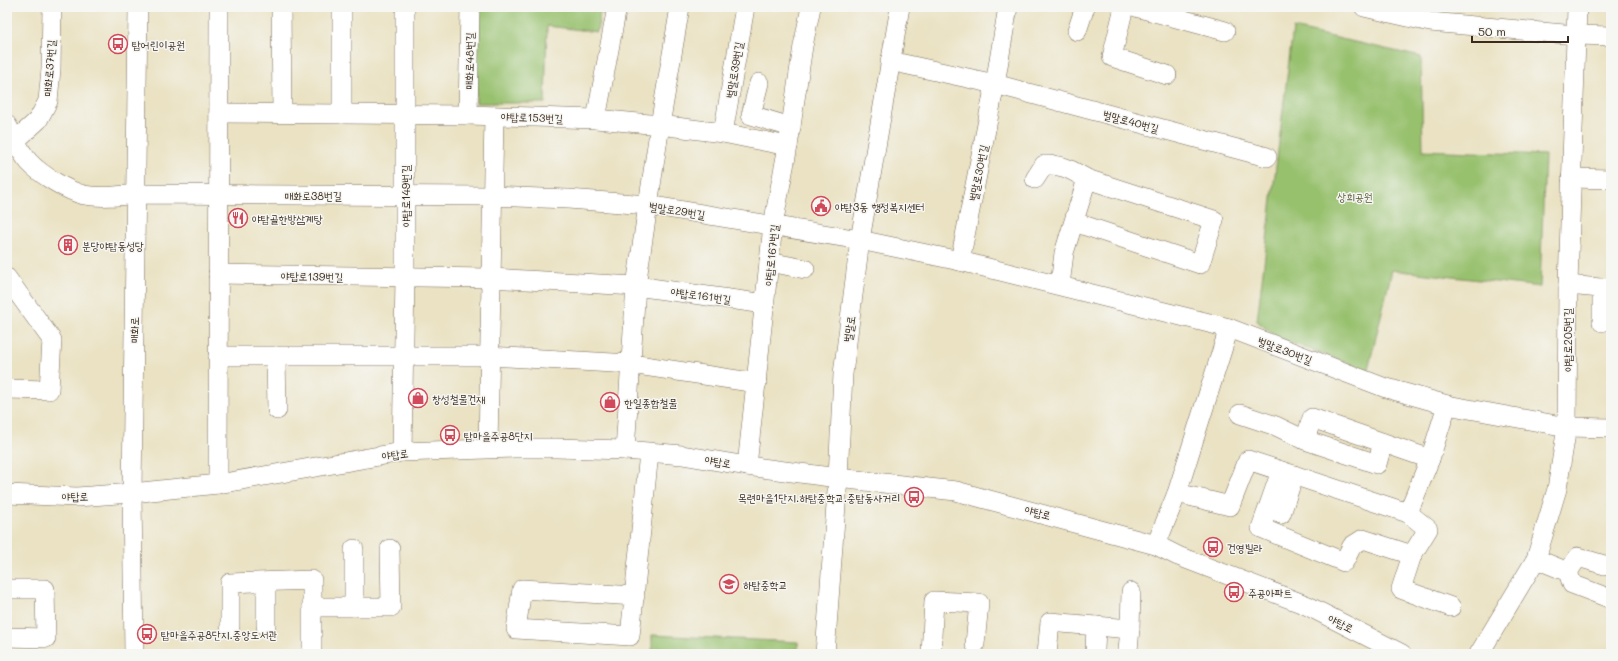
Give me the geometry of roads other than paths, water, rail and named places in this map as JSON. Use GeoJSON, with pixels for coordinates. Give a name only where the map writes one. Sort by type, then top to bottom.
{"type":"FeatureCollection","features":[{"type":"Feature","properties":{"kind":"street","name":"매화로37번길"},"geometry":{"type":"LineString","coordinates":[[52,7],[51,69],[48,101],[38,120],[10,137],[29,161],[54,182],[83,194],[108,197],[136,194]]}},
{"type":"Feature","properties":{"kind":"street","name":"매화로"},"geometry":{"type":"LineString","coordinates":[[134,654],[132,493],[138,7]]}},
{"type":"Feature","properties":{"kind":"street"},"geometry":{"type":"LineString","coordinates":[[218,484],[219,7]]}},
{"type":"Feature","properties":{"kind":"street"},"geometry":{"type":"LineString","coordinates":[[281,7],[282,114]]}},
{"type":"Feature","properties":{"kind":"street"},"geometry":{"type":"LineString","coordinates":[[342,7],[342,114]]}},
{"type":"Feature","properties":{"kind":"street","name":"야탑로149번길"},"geometry":{"type":"LineString","coordinates":[[402,452],[405,278],[406,7]]}},
{"type":"Feature","properties":{"kind":"street","name":"매화로48번길"},"geometry":{"type":"LineString","coordinates":[[468,115],[470,7]]}},
{"type":"Feature","properties":{"kind":"street"},"geometry":{"type":"LineString","coordinates":[[596,119],[617,7]]}},
{"type":"Feature","properties":{"kind":"street"},"geometry":{"type":"LineString","coordinates":[[625,450],[636,286],[660,125],[680,7]]}},
{"type":"Feature","properties":{"kind":"street","name":"벌말로39번길"},"geometry":{"type":"LineString","coordinates":[[723,133],[745,7]]}},
{"type":"Feature","properties":{"kind":"street","name":"야탑로167번길"},"geometry":{"type":"LineString","coordinates":[[747,466],[773,225],[788,146],[810,7]]}},
{"type":"Feature","properties":{"kind":"street","name":"벌말로"},"geometry":{"type":"LineString","coordinates":[[825,654],[838,478],[842,374],[860,240],[900,7]]}},
{"type":"Feature","properties":{"kind":"street"},"geometry":{"type":"LineString","coordinates":[[995,84],[1008,7]]}},
{"type":"Feature","properties":{"kind":"street"},"geometry":{"type":"LineString","coordinates":[[1077,32],[1084,7]]}},
{"type":"Feature","properties":{"kind":"street"},"geometry":{"type":"LineString","coordinates":[[1124,7],[1112,57],[1167,75]]}},
{"type":"Feature","properties":{"kind":"street"},"geometry":{"type":"LineString","coordinates":[[1136,7],[1225,31]]}},
{"type":"Feature","properties":{"kind":"street"},"geometry":{"type":"LineString","coordinates":[[1364,7],[1576,35],[1611,36]]}},
{"type":"Feature","properties":{"kind":"street","name":"야탑로205번길"},"geometry":{"type":"LineString","coordinates":[[1479,654],[1536,558],[1557,489],[1567,427],[1568,285],[1577,7]]}},
{"type":"Feature","properties":{"kind":"street","name":"벌말로40번길"},"geometry":{"type":"LineString","coordinates":[[890,60],[995,84],[1267,157]]}},
{"type":"Feature","properties":{"kind":"street"},"geometry":{"type":"LineString","coordinates":[[759,83],[751,115],[791,127]]}},
{"type":"Feature","properties":{"kind":"street","name":"벌말로30번길"},"geometry":{"type":"LineString","coordinates":[[960,261],[995,84]]}},
{"type":"Feature","properties":{"kind":"street"},"geometry":{"type":"LineString","coordinates":[[219,113],[494,116]]}},
{"type":"Feature","properties":{"kind":"street","name":"야탑로153번길"},"geometry":{"type":"LineString","coordinates":[[488,448],[491,196],[494,116],[596,119],[660,125]]}},
{"type":"Feature","properties":{"kind":"street"},"geometry":{"type":"LineString","coordinates":[[660,125],[723,133],[788,146]]}},
{"type":"Feature","properties":{"kind":"street"},"geometry":{"type":"LineString","coordinates":[[1035,179],[1044,165],[1057,165],[1069,169],[1087,179],[1214,220],[1200,264],[1074,222]]}},
{"type":"Feature","properties":{"kind":"street"},"geometry":{"type":"LineString","coordinates":[[1571,178],[1611,179]]}},
{"type":"Feature","properties":{"kind":"street"},"geometry":{"type":"LineString","coordinates":[[1060,285],[1064,253],[1087,179]]}},
{"type":"Feature","properties":{"kind":"street","name":"매화로38번길"},"geometry":{"type":"LineString","coordinates":[[136,194],[219,196],[491,196]]}},
{"type":"Feature","properties":{"kind":"street","name":"벌말로29번길"},"geometry":{"type":"LineString","coordinates":[[491,196],[568,199],[648,205],[860,240]]}},
{"type":"Feature","properties":{"kind":"street","name":"벌말로30번길"},"geometry":{"type":"LineString","coordinates":[[860,240],[960,261],[1229,328],[1383,387],[1447,405],[1567,427],[1611,428]]}},
{"type":"Feature","properties":{"kind":"street"},"geometry":{"type":"LineString","coordinates":[[769,262],[805,269]]}},
{"type":"Feature","properties":{"kind":"street","name":"야탑로139번길"},"geometry":{"type":"LineString","coordinates":[[218,274],[405,278]]}},
{"type":"Feature","properties":{"kind":"street"},"geometry":{"type":"LineString","coordinates":[[7,278],[52,340],[49,390],[7,388]]}},
{"type":"Feature","properties":{"kind":"street"},"geometry":{"type":"LineString","coordinates":[[405,278],[490,278],[636,286]]}},
{"type":"Feature","properties":{"kind":"street"},"geometry":{"type":"LineString","coordinates":[[1568,285],[1607,288],[1602,322]]}},
{"type":"Feature","properties":{"kind":"street","name":"야탑로161번길"},"geometry":{"type":"LineString","coordinates":[[636,286],[765,304]]}},
{"type":"Feature","properties":{"kind":"street"},"geometry":{"type":"LineString","coordinates":[[1156,545],[1177,493],[1229,328]]}},
{"type":"Feature","properties":{"kind":"street"},"geometry":{"type":"LineString","coordinates":[[218,356],[489,356],[631,364],[757,383]]}},
{"type":"Feature","properties":{"kind":"street"},"geometry":{"type":"LineString","coordinates":[[276,356],[277,410]]}},
{"type":"Feature","properties":{"kind":"street"},"geometry":{"type":"LineString","coordinates":[[1408,513],[1430,459],[1447,405]]}},
{"type":"Feature","properties":{"kind":"street"},"geometry":{"type":"LineString","coordinates":[[1240,414],[1276,426],[1305,440],[1312,418],[1430,459]]}},
{"type":"Feature","properties":{"kind":"street","name":"야탑로"},"geometry":{"type":"LineString","coordinates":[[7,494],[77,497],[218,484],[402,452],[488,448],[557,448],[625,450],[682,455],[747,466],[838,478],[956,491],[1156,545],[1178,556],[1306,605],[1402,654]]}},
{"type":"Feature","properties":{"kind":"street"},"geometry":{"type":"LineString","coordinates":[[635,596],[522,589],[516,630],[630,636],[635,596],[649,453]]}},
{"type":"Feature","properties":{"kind":"street"},"geometry":{"type":"LineString","coordinates":[[1177,493],[1230,506],[1248,460],[1408,513],[1428,529],[1412,555],[1401,589],[1451,607]]}},
{"type":"Feature","properties":{"kind":"street"},"geometry":{"type":"LineString","coordinates":[[1281,514],[1287,473]]}},
{"type":"Feature","properties":{"kind":"street"},"geometry":{"type":"LineString","coordinates":[[1287,473],[1261,528],[1344,562],[1352,546],[1363,539],[1412,555]]}},
{"type":"Feature","properties":{"kind":"street"},"geometry":{"type":"LineString","coordinates":[[354,549],[354,607]]}},
{"type":"Feature","properties":{"kind":"street"},"geometry":{"type":"LineString","coordinates":[[312,607],[391,607],[390,549]]}},
{"type":"Feature","properties":{"kind":"street"},"geometry":{"type":"LineString","coordinates":[[1568,572],[1578,557],[1611,567]]}},
{"type":"Feature","properties":{"kind":"street"},"geometry":{"type":"LineString","coordinates":[[1536,558],[1568,572],[1572,584],[1611,599]]}},
{"type":"Feature","properties":{"kind":"street"},"geometry":{"type":"LineString","coordinates":[[230,627],[230,583],[312,580],[312,654]]}},
{"type":"Feature","properties":{"kind":"street"},"geometry":{"type":"LineString","coordinates":[[266,582],[266,626]]}},
{"type":"Feature","properties":{"kind":"street"},"geometry":{"type":"LineString","coordinates":[[7,589],[45,589],[46,638],[7,637]]}},
{"type":"Feature","properties":{"kind":"street"},"geometry":{"type":"LineString","coordinates":[[1128,650],[1131,592]]}},
{"type":"Feature","properties":{"kind":"street"},"geometry":{"type":"LineString","coordinates":[[931,654],[934,601],[979,603],[975,644]]}},
{"type":"Feature","properties":{"kind":"street"},"geometry":{"type":"LineString","coordinates":[[1047,654],[1050,622],[1130,630]]}},
{"type":"Feature","properties":{"kind":"street"},"geometry":{"type":"LineString","coordinates":[[1095,650],[1096,626]]}},
{"type":"Feature","properties":{"kind":"place","name":"탑어린이공원"},"geometry":{"type":"Point","coordinates":[118,44]}},
{"type":"Feature","properties":{"kind":"place","name":"야탑3동 행정복지센터"},"geometry":{"type":"Point","coordinates":[821,206]}},
{"type":"Feature","properties":{"kind":"place","name":"야탑골한방삼계탕"},"geometry":{"type":"Point","coordinates":[238,218]}},
{"type":"Feature","properties":{"kind":"place","name":"분당야탑동성당"},"geometry":{"type":"Point","coordinates":[68,245]}},
{"type":"Feature","properties":{"kind":"place","name":"창성철물건재"},"geometry":{"type":"Point","coordinates":[418,398]}},
{"type":"Feature","properties":{"kind":"place","name":"한일종합철물"},"geometry":{"type":"Point","coordinates":[610,402]}},
{"type":"Feature","properties":{"kind":"place","name":"탑마을주공8단지"},"geometry":{"type":"Point","coordinates":[450,435]}},
{"type":"Feature","properties":{"kind":"place","name":"목련마을1단지.하탑중학교.중탑동사거리"},"geometry":{"type":"Point","coordinates":[914,497]}},
{"type":"Feature","properties":{"kind":"place","name":"건영빌라"},"geometry":{"type":"Point","coordinates":[1213,547]}},
{"type":"Feature","properties":{"kind":"place","name":"하탑중학교"},"geometry":{"type":"Point","coordinates":[729,584]}},
{"type":"Feature","properties":{"kind":"place","name":"주공아파트"},"geometry":{"type":"Point","coordinates":[1234,592]}},
{"type":"Feature","properties":{"kind":"place","name":"탑마을주공8단지.중앙도서관"},"geometry":{"type":"Point","coordinates":[147,634]}},
{"type":"Feature","properties":{"kind":"park label","name":"상희공원"},"geometry":{"type":"Point","coordinates":[1355,196]}}]}
